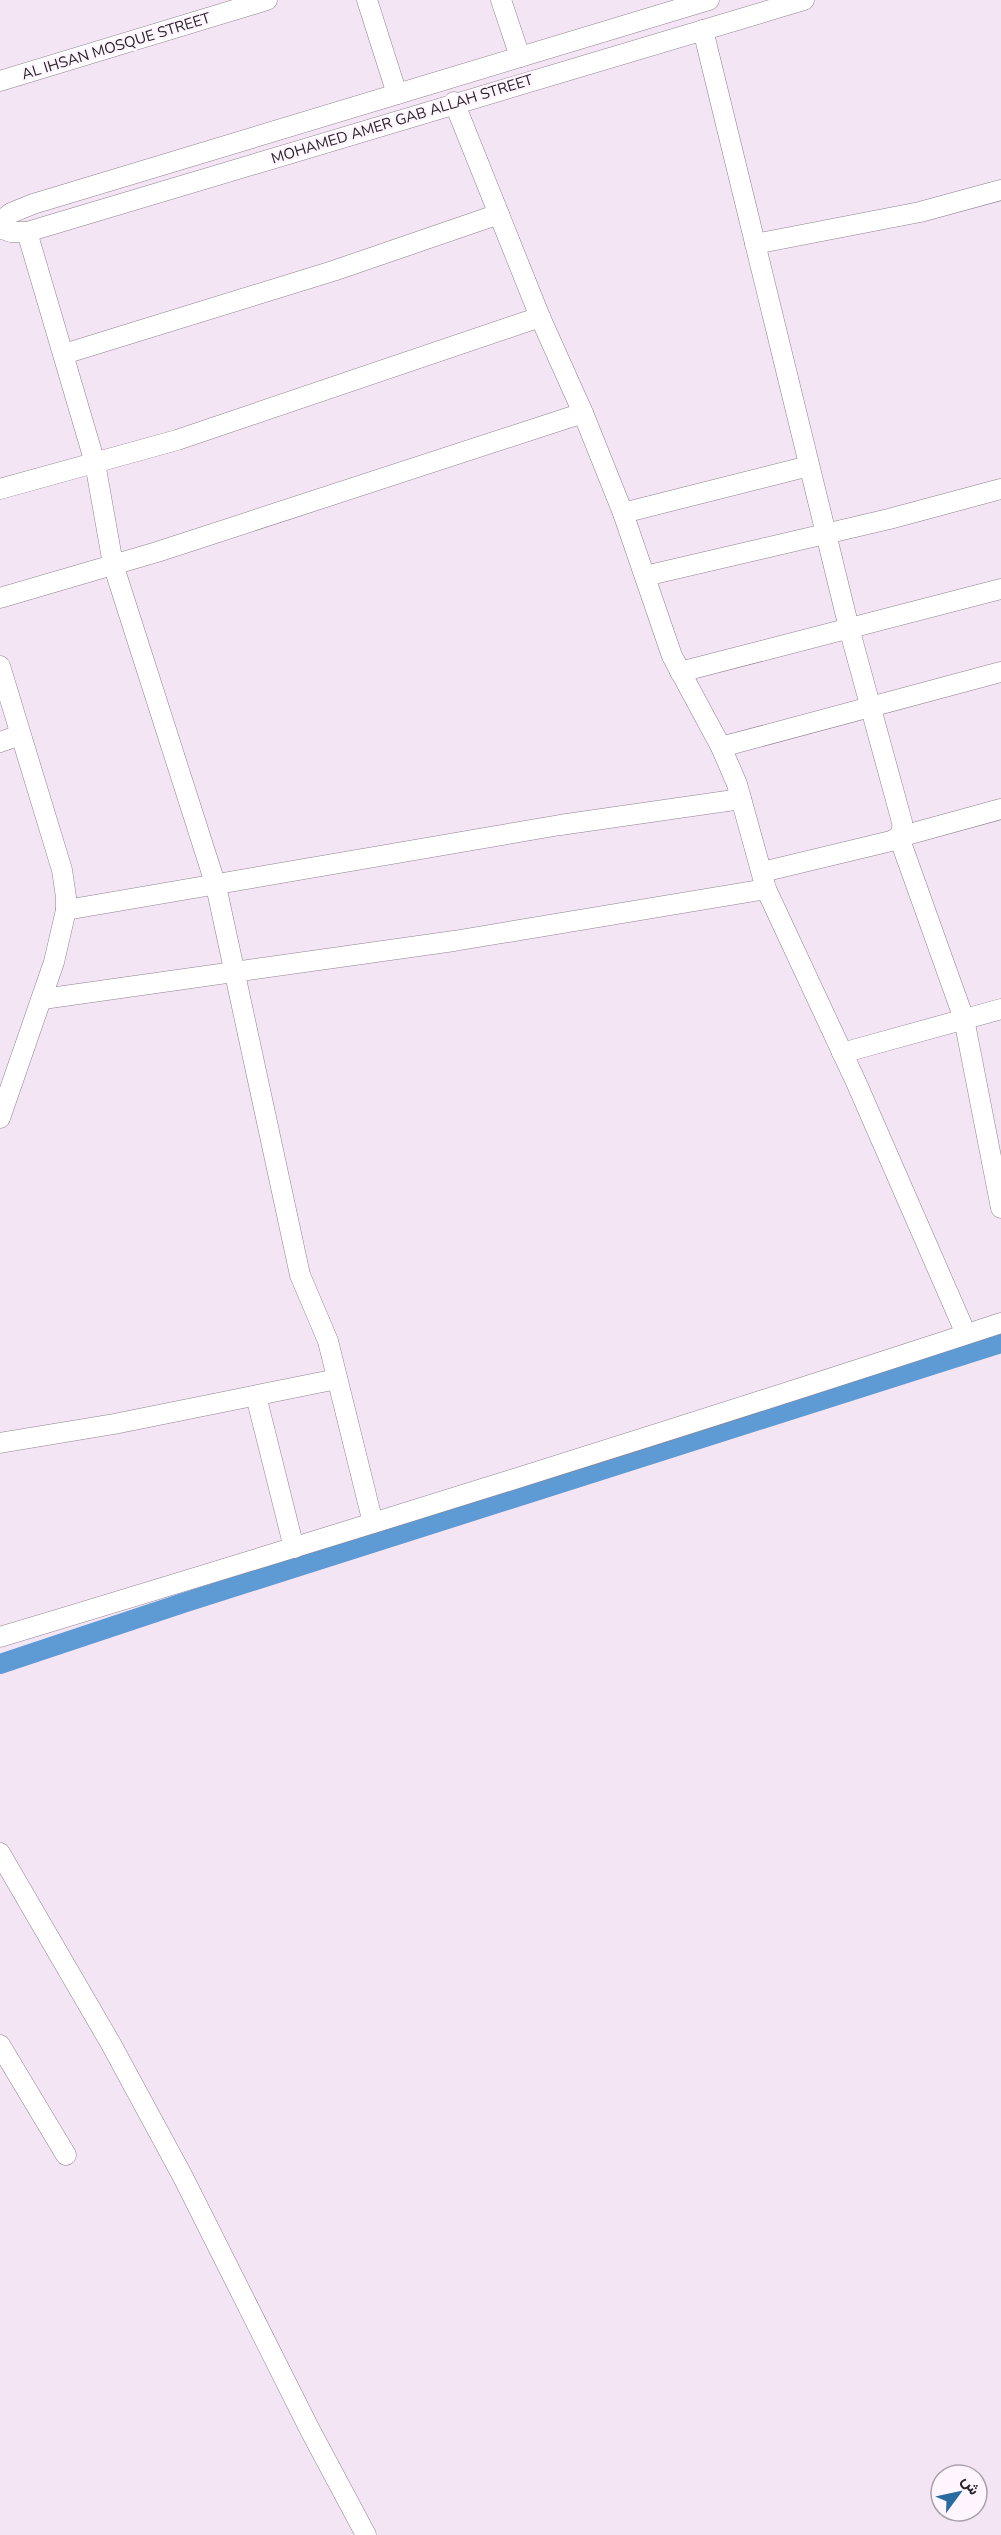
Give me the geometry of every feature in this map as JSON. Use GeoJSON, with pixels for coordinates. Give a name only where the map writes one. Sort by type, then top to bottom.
{"type":"FeatureCollection","features":[{"type":"Feature","properties":{"kind":"street","name":"AL IHSAN MOSQUE STREET"},"geometry":{"type":"LineString","coordinates":[[0,81],[243,3],[267,0]]}},
{"type":"Feature","properties":{"kind":"street"},"geometry":{"type":"LineString","coordinates":[[367,0],[397,94]]}},
{"type":"Feature","properties":{"kind":"street"},"geometry":{"type":"LineString","coordinates":[[501,0],[520,57]]}},
{"type":"Feature","properties":{"kind":"street","name":"MOHAMED AMER GAB ALLAH STREET"},"geometry":{"type":"LineString","coordinates":[[709,0],[22,207],[0,221],[11,232],[27,232],[454,102],[703,30],[745,8],[804,0]]}},
{"type":"Feature","properties":{"kind":"street"},"geometry":{"type":"LineString","coordinates":[[703,30],[825,534],[902,822],[899,837],[964,1019],[1001,1208]]}},
{"type":"Feature","properties":{"kind":"street"},"geometry":{"type":"LineString","coordinates":[[454,102],[540,317],[583,413],[623,513],[672,656],[721,747],[741,799],[764,880],[966,1334]]}},
{"type":"Feature","properties":{"kind":"street"},"geometry":{"type":"LineString","coordinates":[[755,244],[920,212],[1001,190]]}},
{"type":"Feature","properties":{"kind":"street"},"geometry":{"type":"LineString","coordinates":[[64,354],[333,271],[499,214]]}},
{"type":"Feature","properties":{"kind":"street"},"geometry":{"type":"LineString","coordinates":[[27,232],[95,463],[113,564],[216,885],[300,1275],[321,1321],[373,1523]]}},
{"type":"Feature","properties":{"kind":"street"},"geometry":{"type":"LineString","coordinates":[[0,489],[177,440],[540,317]]}},
{"type":"Feature","properties":{"kind":"street"},"geometry":{"type":"LineString","coordinates":[[0,598],[583,413]]}},
{"type":"Feature","properties":{"kind":"street"},"geometry":{"type":"LineString","coordinates":[[623,513],[809,466]]}},
{"type":"Feature","properties":{"kind":"street"},"geometry":{"type":"LineString","coordinates":[[645,576],[825,534],[1001,489]]}},
{"type":"Feature","properties":{"kind":"street"},"geometry":{"type":"LineString","coordinates":[[680,672],[1001,589]]}},
{"type":"Feature","properties":{"kind":"street"},"geometry":{"type":"LineString","coordinates":[[0,666],[62,870],[66,897],[66,910],[43,999],[0,1118]]}},
{"type":"Feature","properties":{"kind":"street"},"geometry":{"type":"LineString","coordinates":[[721,747],[1001,672]]}},
{"type":"Feature","properties":{"kind":"street"},"geometry":{"type":"LineString","coordinates":[[0,742],[20,735]]}},
{"type":"Feature","properties":{"kind":"street"},"geometry":{"type":"LineString","coordinates":[[66,910],[560,825],[741,799]]}},
{"type":"Feature","properties":{"kind":"street"},"geometry":{"type":"LineString","coordinates":[[43,999],[454,941],[764,880],[899,837],[1001,809]]}},
{"type":"Feature","properties":{"kind":"street"},"geometry":{"type":"LineString","coordinates":[[842,1053],[1001,1009]]}},
{"type":"Feature","properties":{"kind":"street"},"geometry":{"type":"LineString","coordinates":[[0,1637],[729,1412],[1001,1323]]}},
{"type":"Feature","properties":{"kind":"street"},"geometry":{"type":"LineString","coordinates":[[0,1443],[114,1424],[337,1380]]}},
{"type":"Feature","properties":{"kind":"street"},"geometry":{"type":"LineString","coordinates":[[256,1396],[294,1548]]}},
{"type":"Feature","properties":{"kind":"street"},"geometry":{"type":"LineString","coordinates":[[0,1854],[111,2044],[183,2177],[310,2430],[366,2535]]}},
{"type":"Feature","properties":{"kind":"street"},"geometry":{"type":"LineString","coordinates":[[0,2045],[66,2155]]}},
{"type":"Feature","properties":{"kind":"waterway"},"geometry":{"type":"LineString","coordinates":[[0,1664],[183,1603],[1001,1343]]}}]}
